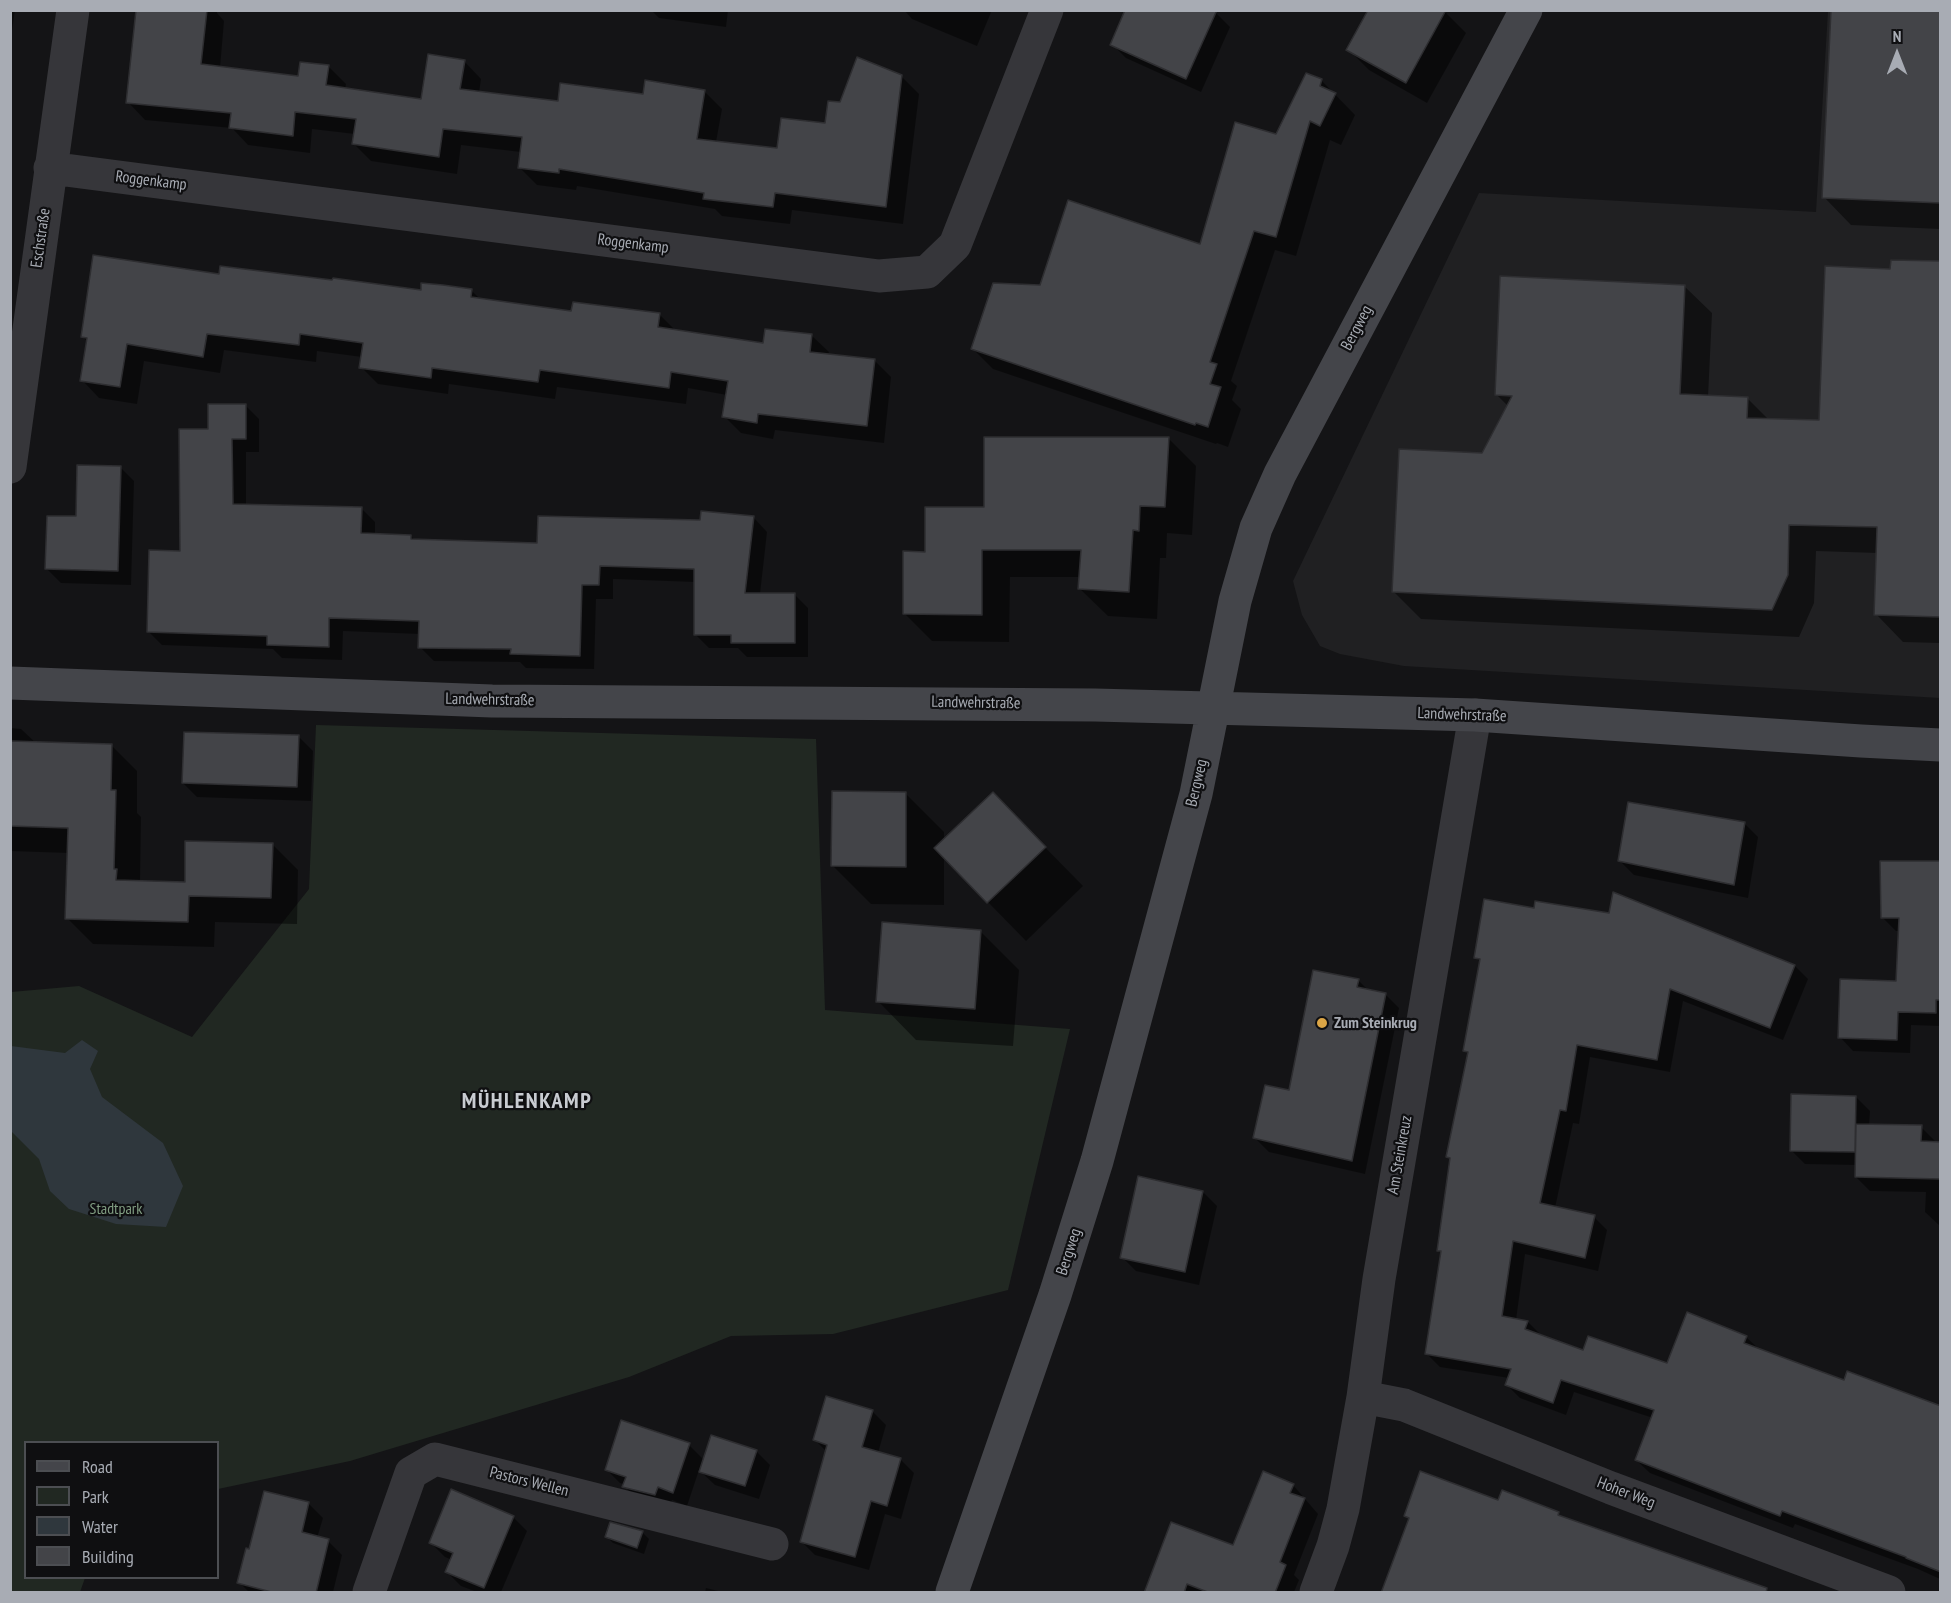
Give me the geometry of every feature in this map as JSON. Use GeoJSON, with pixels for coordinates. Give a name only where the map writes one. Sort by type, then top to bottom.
{"type":"FeatureCollection","features":[{"type":"Feature","properties":{"kind":"street","name":"Eschstraße"},"geometry":{"type":"LineString","coordinates":[[10,466],[73,10]]}},
{"type":"Feature","properties":{"kind":"street","name":"Roggenkamp"},"geometry":{"type":"LineString","coordinates":[[50,168],[879,276],[927,272],[955,245],[1047,10]]}},
{"type":"Feature","properties":{"kind":"street","name":"Bergweg"},"geometry":{"type":"LineString","coordinates":[[952,1593],[1055,1295],[1097,1161],[1196,794],[1235,601],[1256,528],[1280,474],[1526,10]]}},
{"type":"Feature","properties":{"kind":"street","name":"Landwehrstraße"},"geometry":{"type":"LineString","coordinates":[[10,683],[492,701],[1136,705],[1475,715],[1941,745]]}},
{"type":"Feature","properties":{"kind":"street","name":"Am Steinkreuz"},"geometry":{"type":"LineString","coordinates":[[1316,1593],[1333,1546],[1343,1509],[1363,1397],[1379,1279],[1475,715]]}},
{"type":"Feature","properties":{"kind":"street","name":"Hoher Weg"},"geometry":{"type":"LineString","coordinates":[[1363,1397],[1404,1405],[1611,1488],[1889,1593]]}},
{"type":"Feature","properties":{"kind":"street","name":"Pastors Wellen"},"geometry":{"type":"LineString","coordinates":[[369,1593],[411,1473],[435,1459],[772,1544]]}},
{"type":"Feature","properties":{"kind":"shaded area"},"geometry":{"type":"Polygon","coordinates":[[[1828,11],[1940,11],[1940,698],[1404,666],[1340,654],[1320,646],[1302,615],[1293,581],[1479,193],[1816,212],[1828,11]]]}},
{"type":"Feature","properties":{"kind":"green space","name":"Stadtpark"},"geometry":{"type":"Polygon","coordinates":[[[316,725],[816,739],[825,1010],[1070,1029],[1008,1290],[833,1334],[731,1336],[629,1377],[350,1461],[219,1489],[219,1441],[24,1441],[24,1579],[85,1579],[80,1592],[11,1592],[11,992],[79,986],[192,1037],[309,889],[316,725]]]}},
{"type":"Feature","properties":{"kind":"water"},"geometry":{"type":"Polygon","coordinates":[[[82,1040],[98,1051],[90,1069],[102,1097],[163,1143],[183,1186],[166,1227],[116,1224],[69,1209],[50,1191],[39,1159],[11,1131],[11,1046],[65,1053],[82,1040]]]}},
{"type":"Feature","properties":{"kind":"building"},"geometry":{"type":"Polygon","coordinates":[[[136,10],[207,10],[201,64],[298,76],[300,62],[329,65],[326,85],[421,99],[428,54],[465,60],[460,89],[558,101],[560,83],[643,94],[645,80],[705,90],[697,139],[777,148],[781,118],[825,123],[828,101],[840,102],[857,57],[902,75],[886,207],[775,193],[773,207],[703,199],[704,193],[559,169],[559,173],[518,168],[522,137],[443,129],[439,157],[352,144],[356,119],[295,112],[293,136],[229,128],[231,113],[126,103],[136,10]]]}},
{"type":"Feature","properties":{"kind":"building"},"geometry":{"type":"Polygon","coordinates":[[[1125,10],[1217,10],[1186,79],[1110,45],[1125,10]]]}},
{"type":"Feature","properties":{"kind":"building"},"geometry":{"type":"Polygon","coordinates":[[[1368,10],[1446,10],[1406,83],[1346,50],[1368,10]]]}},
{"type":"Feature","properties":{"kind":"building"},"geometry":{"type":"Polygon","coordinates":[[[1831,10],[1941,10],[1941,203],[1822,198],[1831,10]]]}},
{"type":"Feature","properties":{"kind":"building"},"geometry":{"type":"Polygon","coordinates":[[[1306,73],[1322,79],[1320,86],[1336,93],[1320,126],[1310,121],[1276,237],[1254,231],[1210,362],[1217,364],[1210,384],[1221,387],[1208,427],[1196,423],[1195,425],[971,349],[993,283],[1040,285],[1068,200],[1200,244],[1235,122],[1276,134],[1306,73]]]}},
{"type":"Feature","properties":{"kind":"building"},"geometry":{"type":"Polygon","coordinates":[[[93,255],[219,274],[220,266],[421,290],[421,283],[443,285],[472,289],[471,297],[571,311],[573,302],[660,313],[658,327],[763,343],[765,329],[812,334],[810,352],[875,359],[867,426],[758,414],[757,423],[722,417],[728,381],[671,372],[669,388],[540,370],[538,382],[432,368],[431,378],[359,368],[363,343],[300,334],[299,345],[207,334],[203,357],[127,344],[120,387],[80,381],[87,338],[81,337],[93,255]]]}},
{"type":"Feature","properties":{"kind":"building"},"geometry":{"type":"Polygon","coordinates":[[[1891,260],[1941,261],[1941,617],[1874,615],[1877,527],[1789,525],[1788,575],[1772,610],[1392,592],[1399,449],[1482,453],[1512,396],[1495,395],[1500,276],[1685,285],[1680,394],[1748,397],[1747,418],[1819,420],[1825,266],[1890,269],[1891,260]]]}},
{"type":"Feature","properties":{"kind":"building"},"geometry":{"type":"Polygon","coordinates":[[[208,404],[246,404],[246,439],[232,439],[233,504],[362,507],[361,533],[411,535],[411,539],[537,543],[538,516],[700,520],[701,511],[754,516],[745,593],[795,593],[795,643],[731,643],[731,635],[694,635],[694,569],[600,566],[599,585],[582,585],[580,656],[510,654],[511,649],[418,648],[419,621],[329,618],[329,647],[267,645],[267,636],[147,632],[149,550],[180,551],[179,429],[208,429],[208,404]]]}},
{"type":"Feature","properties":{"kind":"building"},"geometry":{"type":"Polygon","coordinates":[[[984,437],[1169,437],[1165,507],[1140,506],[1139,531],[1133,530],[1129,592],[1078,589],[1081,550],[982,550],[982,615],[903,614],[903,551],[925,552],[925,507],[984,507],[984,437]]]}},
{"type":"Feature","properties":{"kind":"building"},"geometry":{"type":"Polygon","coordinates":[[[77,465],[121,466],[118,571],[45,569],[47,516],[76,516],[77,465]]]}},
{"type":"Feature","properties":{"kind":"building"},"geometry":{"type":"Polygon","coordinates":[[[184,732],[299,735],[297,787],[182,783],[184,732]]]}},
{"type":"Feature","properties":{"kind":"building"},"geometry":{"type":"Polygon","coordinates":[[[10,741],[112,744],[111,790],[116,790],[114,869],[117,869],[116,880],[185,882],[185,841],[273,843],[271,898],[189,896],[188,922],[65,919],[68,828],[10,826],[10,741]]]}},
{"type":"Feature","properties":{"kind":"building"},"geometry":{"type":"Polygon","coordinates":[[[832,791],[906,792],[906,867],[831,866],[832,791]]]}},
{"type":"Feature","properties":{"kind":"building"},"geometry":{"type":"Polygon","coordinates":[[[993,792],[1046,847],[987,903],[934,848],[993,792]]]}},
{"type":"Feature","properties":{"kind":"building"},"geometry":{"type":"Polygon","coordinates":[[[1628,802],[1745,822],[1734,885],[1618,861],[1628,802]]]}},
{"type":"Feature","properties":{"kind":"building"},"geometry":{"type":"Polygon","coordinates":[[[1880,861],[1941,861],[1941,1000],[1936,1000],[1936,1013],[1898,1012],[1897,1040],[1838,1038],[1840,979],[1896,981],[1899,918],[1881,918],[1880,861]]]}},
{"type":"Feature","properties":{"kind":"building"},"geometry":{"type":"Polygon","coordinates":[[[1613,892],[1795,965],[1770,1028],[1670,989],[1657,1060],[1577,1045],[1566,1111],[1560,1110],[1540,1203],[1595,1215],[1585,1258],[1513,1241],[1502,1316],[1528,1321],[1525,1329],[1583,1350],[1588,1336],[1667,1363],[1687,1312],[1747,1336],[1744,1343],[1844,1380],[1847,1371],[1941,1406],[1941,1572],[1782,1511],[1780,1516],[1635,1460],[1654,1410],[1561,1380],[1553,1403],[1505,1385],[1511,1369],[1425,1354],[1441,1251],[1437,1251],[1450,1158],[1446,1157],[1468,1052],[1463,1051],[1480,959],[1474,958],[1484,899],[1534,908],[1535,901],[1609,913],[1613,892]]]}},
{"type":"Feature","properties":{"kind":"building"},"geometry":{"type":"Polygon","coordinates":[[[882,922],[981,930],[975,1009],[876,1002],[882,922]]]}},
{"type":"Feature","properties":{"kind":"building"},"geometry":{"type":"Polygon","coordinates":[[[1313,970],[1359,979],[1357,987],[1386,993],[1352,1161],[1253,1138],[1265,1085],[1289,1090],[1313,970]]]}},
{"type":"Feature","properties":{"kind":"building"},"geometry":{"type":"Polygon","coordinates":[[[1791,1094],[1856,1096],[1855,1152],[1790,1151],[1791,1094]]]}},
{"type":"Feature","properties":{"kind":"building"},"geometry":{"type":"Polygon","coordinates":[[[1856,1124],[1922,1125],[1921,1141],[1941,1142],[1941,1179],[1855,1177],[1856,1124]]]}},
{"type":"Feature","properties":{"kind":"building"},"geometry":{"type":"Polygon","coordinates":[[[1138,1176],[1203,1191],[1185,1272],[1120,1258],[1138,1176]]]}},
{"type":"Feature","properties":{"kind":"building"},"geometry":{"type":"Polygon","coordinates":[[[826,1396],[873,1410],[862,1447],[901,1458],[887,1506],[871,1501],[855,1557],[800,1542],[827,1445],[813,1440],[826,1396]]]}},
{"type":"Feature","properties":{"kind":"building"},"geometry":{"type":"Polygon","coordinates":[[[621,1420],[690,1443],[673,1493],[658,1487],[655,1495],[622,1487],[626,1477],[605,1470],[621,1420]]]}},
{"type":"Feature","properties":{"kind":"building"},"geometry":{"type":"Polygon","coordinates":[[[711,1435],[757,1450],[745,1486],[699,1472],[711,1435]]]}},
{"type":"Feature","properties":{"kind":"building"},"geometry":{"type":"Polygon","coordinates":[[[1263,1471],[1294,1484],[1290,1493],[1305,1498],[1280,1562],[1286,1565],[1275,1593],[1210,1593],[1187,1584],[1184,1593],[1144,1593],[1171,1522],[1233,1545],[1263,1471]]]}},
{"type":"Feature","properties":{"kind":"building"},"geometry":{"type":"Polygon","coordinates":[[[1420,1471],[1498,1500],[1502,1490],[1559,1512],[1558,1515],[1767,1588],[1766,1593],[1381,1593],[1409,1518],[1404,1516],[1420,1471]]]}},
{"type":"Feature","properties":{"kind":"building"},"geometry":{"type":"Polygon","coordinates":[[[451,1489],[514,1516],[484,1588],[445,1572],[453,1553],[429,1543],[451,1489]]]}},
{"type":"Feature","properties":{"kind":"building"},"geometry":{"type":"Polygon","coordinates":[[[264,1491],[309,1502],[302,1532],[329,1539],[316,1593],[275,1593],[237,1583],[246,1548],[249,1549],[264,1491]]]}},
{"type":"Feature","properties":{"kind":"building"},"geometry":{"type":"Polygon","coordinates":[[[610,1522],[643,1531],[637,1548],[605,1537],[610,1522]]]}},
{"type":"Feature","properties":{"kind":"place","name":"Zum Steinkrug"},"geometry":{"type":"Point","coordinates":[1322,1023]}},
{"type":"Feature","properties":{"kind":"district","name":"MÜHLENKAMP"},"geometry":{"type":"Point","coordinates":[527,1102]}}]}
